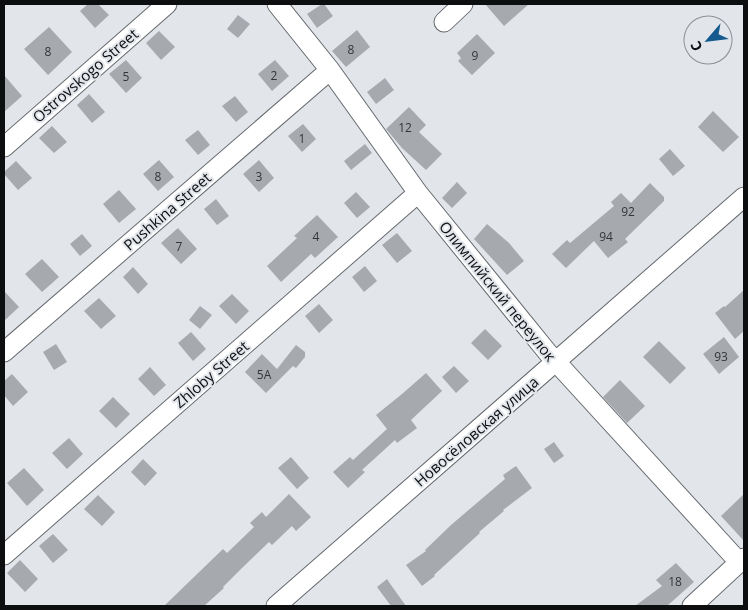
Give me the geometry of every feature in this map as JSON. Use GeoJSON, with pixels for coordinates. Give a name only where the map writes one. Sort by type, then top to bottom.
{"type":"FeatureCollection","features":[{"type":"Feature","properties":{"kind":"street","name":"Ostrovskogo Street"},"geometry":{"type":"LineString","coordinates":[[4,147],[167,4]]}},
{"type":"Feature","properties":{"kind":"street","name":"Олимпийский переулок"},"geometry":{"type":"LineString","coordinates":[[277,4],[330,70],[418,193],[556,362],[742,560]]}},
{"type":"Feature","properties":{"kind":"street"},"geometry":{"type":"LineString","coordinates":[[444,22],[463,4]]}},
{"type":"Feature","properties":{"kind":"street","name":"Pushkina Street"},"geometry":{"type":"LineString","coordinates":[[4,352],[330,70]]}},
{"type":"Feature","properties":{"kind":"street","name":"Zhloby Street"},"geometry":{"type":"LineString","coordinates":[[4,555],[418,193]]}},
{"type":"Feature","properties":{"kind":"street","name":"Новосёловская улица"},"geometry":{"type":"LineString","coordinates":[[276,606],[744,197]]}},
{"type":"Feature","properties":{"kind":"street"},"geometry":{"type":"LineString","coordinates":[[692,606],[742,560]]}},
{"type":"Feature","properties":{"kind":"building"},"geometry":{"type":"Polygon","coordinates":[[[88,4],[98,4],[109,15],[95,28],[80,11],[88,4]]]}},
{"type":"Feature","properties":{"kind":"building"},"geometry":{"type":"Polygon","coordinates":[[[322,4],[333,16],[317,28],[307,14],[322,4]]]}},
{"type":"Feature","properties":{"kind":"building"},"geometry":{"type":"Polygon","coordinates":[[[485,4],[529,4],[504,26],[485,4]]]}},
{"type":"Feature","properties":{"kind":"building"},"geometry":{"type":"Polygon","coordinates":[[[238,15],[250,24],[238,38],[227,29],[238,15]]]}},
{"type":"Feature","properties":{"kind":"building"},"geometry":{"type":"Polygon","coordinates":[[[49,27],[72,52],[48,75],[24,49],[49,27]]]}},
{"type":"Feature","properties":{"kind":"building"},"geometry":{"type":"Polygon","coordinates":[[[357,30],[370,47],[346,67],[332,51],[357,30]]]}},
{"type":"Feature","properties":{"kind":"building"},"geometry":{"type":"Polygon","coordinates":[[[159,31],[175,47],[161,60],[146,43],[159,31]]]}},
{"type":"Feature","properties":{"kind":"building"},"geometry":{"type":"Polygon","coordinates":[[[477,34],[495,53],[472,75],[458,61],[461,58],[457,53],[477,34]]]}},
{"type":"Feature","properties":{"kind":"building"},"geometry":{"type":"Polygon","coordinates":[[[126,60],[142,78],[126,93],[109,74],[126,60]]]}},
{"type":"Feature","properties":{"kind":"building"},"geometry":{"type":"Polygon","coordinates":[[[275,60],[289,76],[272,91],[258,74],[275,60]]]}},
{"type":"Feature","properties":{"kind":"building"},"geometry":{"type":"Polygon","coordinates":[[[4,75],[22,96],[4,112],[4,75]]]}},
{"type":"Feature","properties":{"kind":"building"},"geometry":{"type":"Polygon","coordinates":[[[385,78],[394,90],[376,104],[367,92],[385,78]]]}},
{"type":"Feature","properties":{"kind":"building"},"geometry":{"type":"Polygon","coordinates":[[[89,94],[105,112],[92,123],[77,105],[89,94]]]}},
{"type":"Feature","properties":{"kind":"building"},"geometry":{"type":"Polygon","coordinates":[[[235,96],[248,112],[236,122],[222,106],[235,96]]]}},
{"type":"Feature","properties":{"kind":"building"},"geometry":{"type":"Polygon","coordinates":[[[409,107],[426,125],[419,132],[442,154],[426,170],[402,148],[386,129],[409,107]]]}},
{"type":"Feature","properties":{"kind":"building"},"geometry":{"type":"Polygon","coordinates":[[[713,111],[739,137],[723,152],[698,127],[713,111]]]}},
{"type":"Feature","properties":{"kind":"building"},"geometry":{"type":"Polygon","coordinates":[[[303,124],[316,139],[302,152],[288,136],[303,124]]]}},
{"type":"Feature","properties":{"kind":"building"},"geometry":{"type":"Polygon","coordinates":[[[52,126],[67,142],[54,153],[39,138],[52,126]]]}},
{"type":"Feature","properties":{"kind":"building"},"geometry":{"type":"Polygon","coordinates":[[[198,130],[210,145],[198,155],[185,140],[198,130]]]}},
{"type":"Feature","properties":{"kind":"building"},"geometry":{"type":"Polygon","coordinates":[[[365,144],[372,153],[351,170],[344,161],[365,144]]]}},
{"type":"Feature","properties":{"kind":"building"},"geometry":{"type":"Polygon","coordinates":[[[670,149],[685,166],[673,176],[659,159],[670,149]]]}},
{"type":"Feature","properties":{"kind":"building"},"geometry":{"type":"Polygon","coordinates":[[[159,160],[174,177],[158,191],[143,174],[159,160]]]}},
{"type":"Feature","properties":{"kind":"building"},"geometry":{"type":"Polygon","coordinates":[[[259,160],[274,178],[259,192],[243,174],[259,160]]]}},
{"type":"Feature","properties":{"kind":"building"},"geometry":{"type":"Polygon","coordinates":[[[16,161],[32,178],[18,190],[4,174],[16,161]]]}},
{"type":"Feature","properties":{"kind":"building"},"geometry":{"type":"Polygon","coordinates":[[[457,182],[467,193],[452,208],[442,198],[457,182]]]}},
{"type":"Feature","properties":{"kind":"building"},"geometry":{"type":"Polygon","coordinates":[[[650,183],[664,197],[664,201],[625,239],[628,242],[608,258],[594,241],[566,268],[552,254],[567,240],[570,243],[614,206],[611,202],[621,193],[631,203],[650,183]]]}},
{"type":"Feature","properties":{"kind":"building"},"geometry":{"type":"Polygon","coordinates":[[[119,190],[136,209],[119,223],[103,204],[119,190]]]}},
{"type":"Feature","properties":{"kind":"building"},"geometry":{"type":"Polygon","coordinates":[[[356,192],[370,207],[357,218],[344,203],[356,192]]]}},
{"type":"Feature","properties":{"kind":"building"},"geometry":{"type":"Polygon","coordinates":[[[216,199],[229,216],[217,225],[204,209],[216,199]]]}},
{"type":"Feature","properties":{"kind":"building"},"geometry":{"type":"Polygon","coordinates":[[[317,215],[338,237],[315,258],[311,254],[281,282],[267,266],[297,238],[294,236],[317,215]]]}},
{"type":"Feature","properties":{"kind":"building"},"geometry":{"type":"Polygon","coordinates":[[[487,224],[509,243],[524,261],[507,275],[474,239],[487,224]]]}},
{"type":"Feature","properties":{"kind":"building"},"geometry":{"type":"Polygon","coordinates":[[[178,228],[197,249],[181,264],[161,243],[178,228]]]}},
{"type":"Feature","properties":{"kind":"building"},"geometry":{"type":"Polygon","coordinates":[[[397,233],[412,251],[397,263],[382,245],[397,233]]]}},
{"type":"Feature","properties":{"kind":"building"},"geometry":{"type":"Polygon","coordinates":[[[82,234],[92,246],[80,256],[70,244],[82,234]]]}},
{"type":"Feature","properties":{"kind":"building"},"geometry":{"type":"Polygon","coordinates":[[[42,259],[59,277],[42,292],[25,274],[42,259]]]}},
{"type":"Feature","properties":{"kind":"building"},"geometry":{"type":"Polygon","coordinates":[[[365,266],[377,281],[364,292],[352,277],[365,266]]]}},
{"type":"Feature","properties":{"kind":"building"},"geometry":{"type":"Polygon","coordinates":[[[133,267],[148,284],[138,294],[123,277],[133,267]]]}},
{"type":"Feature","properties":{"kind":"building"},"geometry":{"type":"Polygon","coordinates":[[[744,290],[744,331],[735,339],[715,313],[725,307],[744,290]]]}},
{"type":"Feature","properties":{"kind":"building"},"geometry":{"type":"Polygon","coordinates":[[[4,291],[19,307],[4,321],[4,291]]]}},
{"type":"Feature","properties":{"kind":"building"},"geometry":{"type":"Polygon","coordinates":[[[232,294],[249,311],[236,324],[219,306],[232,294]]]}},
{"type":"Feature","properties":{"kind":"building"},"geometry":{"type":"Polygon","coordinates":[[[99,298],[116,316],[101,329],[84,311],[99,298]]]}},
{"type":"Feature","properties":{"kind":"building"},"geometry":{"type":"Polygon","coordinates":[[[319,304],[333,320],[319,333],[305,316],[319,304]]]}},
{"type":"Feature","properties":{"kind":"building"},"geometry":{"type":"Polygon","coordinates":[[[200,306],[212,315],[200,329],[189,320],[200,306]]]}},
{"type":"Feature","properties":{"kind":"building"},"geometry":{"type":"Polygon","coordinates":[[[485,329],[502,346],[488,360],[471,343],[485,329]]]}},
{"type":"Feature","properties":{"kind":"building"},"geometry":{"type":"Polygon","coordinates":[[[191,332],[206,349],[193,361],[178,343],[191,332]]]}},
{"type":"Feature","properties":{"kind":"building"},"geometry":{"type":"Polygon","coordinates":[[[724,337],[739,357],[719,374],[703,354],[724,337]]]}},
{"type":"Feature","properties":{"kind":"building"},"geometry":{"type":"Polygon","coordinates":[[[659,341],[686,368],[670,384],[643,357],[659,341]]]}},
{"type":"Feature","properties":{"kind":"building"},"geometry":{"type":"Polygon","coordinates":[[[56,344],[67,362],[54,370],[43,352],[56,344]]]}},
{"type":"Feature","properties":{"kind":"building"},"geometry":{"type":"Polygon","coordinates":[[[296,345],[305,352],[305,357],[296,368],[293,366],[266,393],[245,372],[262,354],[277,369],[296,345]]]}},
{"type":"Feature","properties":{"kind":"building"},"geometry":{"type":"Polygon","coordinates":[[[454,366],[469,381],[456,393],[442,377],[454,366]]]}},
{"type":"Feature","properties":{"kind":"building"},"geometry":{"type":"Polygon","coordinates":[[[150,367],[166,385],[154,396],[138,379],[150,367]]]}},
{"type":"Feature","properties":{"kind":"building"},"geometry":{"type":"Polygon","coordinates":[[[426,373],[442,391],[411,420],[417,428],[397,443],[395,440],[362,470],[365,472],[348,488],[333,472],[350,457],[353,460],[387,429],[376,415],[426,373]]]}},
{"type":"Feature","properties":{"kind":"building"},"geometry":{"type":"Polygon","coordinates":[[[12,374],[28,392],[13,406],[4,395],[4,381],[12,374]]]}},
{"type":"Feature","properties":{"kind":"building"},"geometry":{"type":"Polygon","coordinates":[[[620,380],[645,406],[627,423],[603,397],[620,380]]]}},
{"type":"Feature","properties":{"kind":"building"},"geometry":{"type":"Polygon","coordinates":[[[113,397],[130,414],[116,428],[99,411],[113,397]]]}},
{"type":"Feature","properties":{"kind":"building"},"geometry":{"type":"Polygon","coordinates":[[[69,438],[83,454],[67,469],[52,453],[69,438]]]}},
{"type":"Feature","properties":{"kind":"building"},"geometry":{"type":"Polygon","coordinates":[[[554,442],[564,456],[554,463],[544,449],[554,442]]]}},
{"type":"Feature","properties":{"kind":"building"},"geometry":{"type":"Polygon","coordinates":[[[291,457],[309,478],[297,489],[278,468],[291,457]]]}},
{"type":"Feature","properties":{"kind":"building"},"geometry":{"type":"Polygon","coordinates":[[[143,459],[157,473],[145,486],[131,472],[143,459]]]}},
{"type":"Feature","properties":{"kind":"building"},"geometry":{"type":"Polygon","coordinates":[[[516,466],[532,488],[503,510],[435,576],[422,586],[406,565],[426,551],[451,525],[505,479],[503,475],[516,466]]]}},
{"type":"Feature","properties":{"kind":"building"},"geometry":{"type":"Polygon","coordinates":[[[24,468],[44,490],[27,506],[7,483],[24,468]]]}},
{"type":"Feature","properties":{"kind":"building"},"geometry":{"type":"Polygon","coordinates":[[[289,494],[311,517],[296,531],[292,526],[272,545],[269,542],[204,606],[164,606],[223,549],[227,553],[254,527],[250,523],[262,512],[266,517],[289,494]]]}},
{"type":"Feature","properties":{"kind":"building"},"geometry":{"type":"Polygon","coordinates":[[[744,494],[744,541],[721,516],[744,494]]]}},
{"type":"Feature","properties":{"kind":"building"},"geometry":{"type":"Polygon","coordinates":[[[98,495],[115,512],[102,526],[84,509],[98,495]]]}},
{"type":"Feature","properties":{"kind":"building"},"geometry":{"type":"Polygon","coordinates":[[[53,534],[68,550],[53,563],[39,546],[53,534]]]}},
{"type":"Feature","properties":{"kind":"building"},"geometry":{"type":"Polygon","coordinates":[[[20,560],[38,579],[25,592],[7,573],[20,560]]]}},
{"type":"Feature","properties":{"kind":"building"},"geometry":{"type":"Polygon","coordinates":[[[676,563],[694,582],[667,606],[635,606],[662,586],[656,580],[676,563]]]}},
{"type":"Feature","properties":{"kind":"building"},"geometry":{"type":"Polygon","coordinates":[[[387,579],[406,606],[391,606],[377,587],[387,579]]]}}]}
